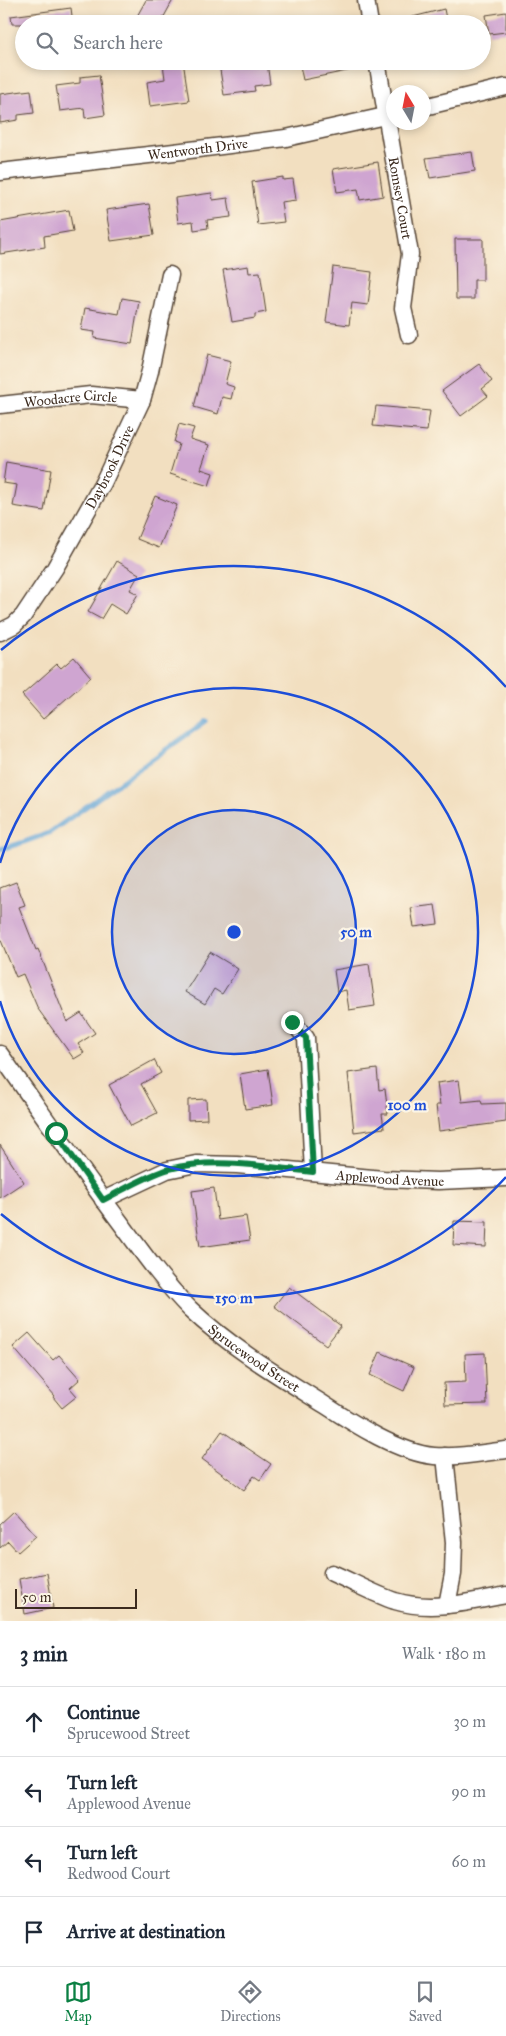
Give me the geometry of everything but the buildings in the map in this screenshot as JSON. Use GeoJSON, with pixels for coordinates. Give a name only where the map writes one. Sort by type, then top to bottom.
{"type":"FeatureCollection","features":[{"type":"Feature","properties":{"kind":"street"},"geometry":{"type":"LineString","coordinates":[[366,0],[368,15]]}},
{"type":"Feature","properties":{"kind":"street","name":"Romsey Court"},"geometry":{"type":"LineString","coordinates":[[379,70],[386,98]]}},
{"type":"Feature","properties":{"kind":"street"},"geometry":{"type":"LineString","coordinates":[[431,105],[506,87]]}},
{"type":"Feature","properties":{"kind":"street","name":"Wentworth Drive"},"geometry":{"type":"LineString","coordinates":[[0,172],[166,154],[286,138],[386,116]]}},
{"type":"Feature","properties":{"kind":"street","name":"Romsey Court"},"geometry":{"type":"LineString","coordinates":[[392,130],[410,254],[403,308],[409,335]]}},
{"type":"Feature","properties":{"kind":"street","name":"Daybrook Drive"},"geometry":{"type":"LineString","coordinates":[[0,632],[14,625],[23,616],[55,568],[103,483],[142,400],[170,276]]}},
{"type":"Feature","properties":{"kind":"street","name":"Woodacre Circle"},"geometry":{"type":"LineString","coordinates":[[0,405],[91,395],[142,400]]}},
{"type":"Feature","properties":{"kind":"street"},"geometry":{"type":"LineString","coordinates":[[292,1022],[306,1038],[313,1172]]}},
{"type":"Feature","properties":{"kind":"street","name":"Sprucewood Street"},"geometry":{"type":"LineString","coordinates":[[0,1054],[103,1200],[166,1282],[204,1321],[238,1348],[259,1364],[334,1411],[394,1444],[414,1452],[434,1456],[465,1456],[506,1450]]}},
{"type":"Feature","properties":{"kind":"street","name":"Applewood Avenue"},"geometry":{"type":"LineString","coordinates":[[103,1200],[167,1170],[196,1164],[237,1165],[384,1179],[429,1181],[506,1178]]}},
{"type":"Feature","properties":{"kind":"street"},"geometry":{"type":"LineString","coordinates":[[445,1456],[454,1542],[453,1574],[447,1605]]}},
{"type":"Feature","properties":{"kind":"street"},"geometry":{"type":"LineString","coordinates":[[332,1573],[396,1601],[428,1606],[447,1605],[506,1595]]}},
{"type":"Feature","properties":{"kind":"waterway"},"geometry":{"type":"LineString","coordinates":[[0,849],[49,833],[206,721]]}},
{"type":"Feature","properties":{"kind":"route"},"geometry":{"type":"LineString","coordinates":[[56,1133],[103,1200],[167,1170],[196,1164],[237,1165],[313,1172],[306,1038],[292,1022]]}}]}
